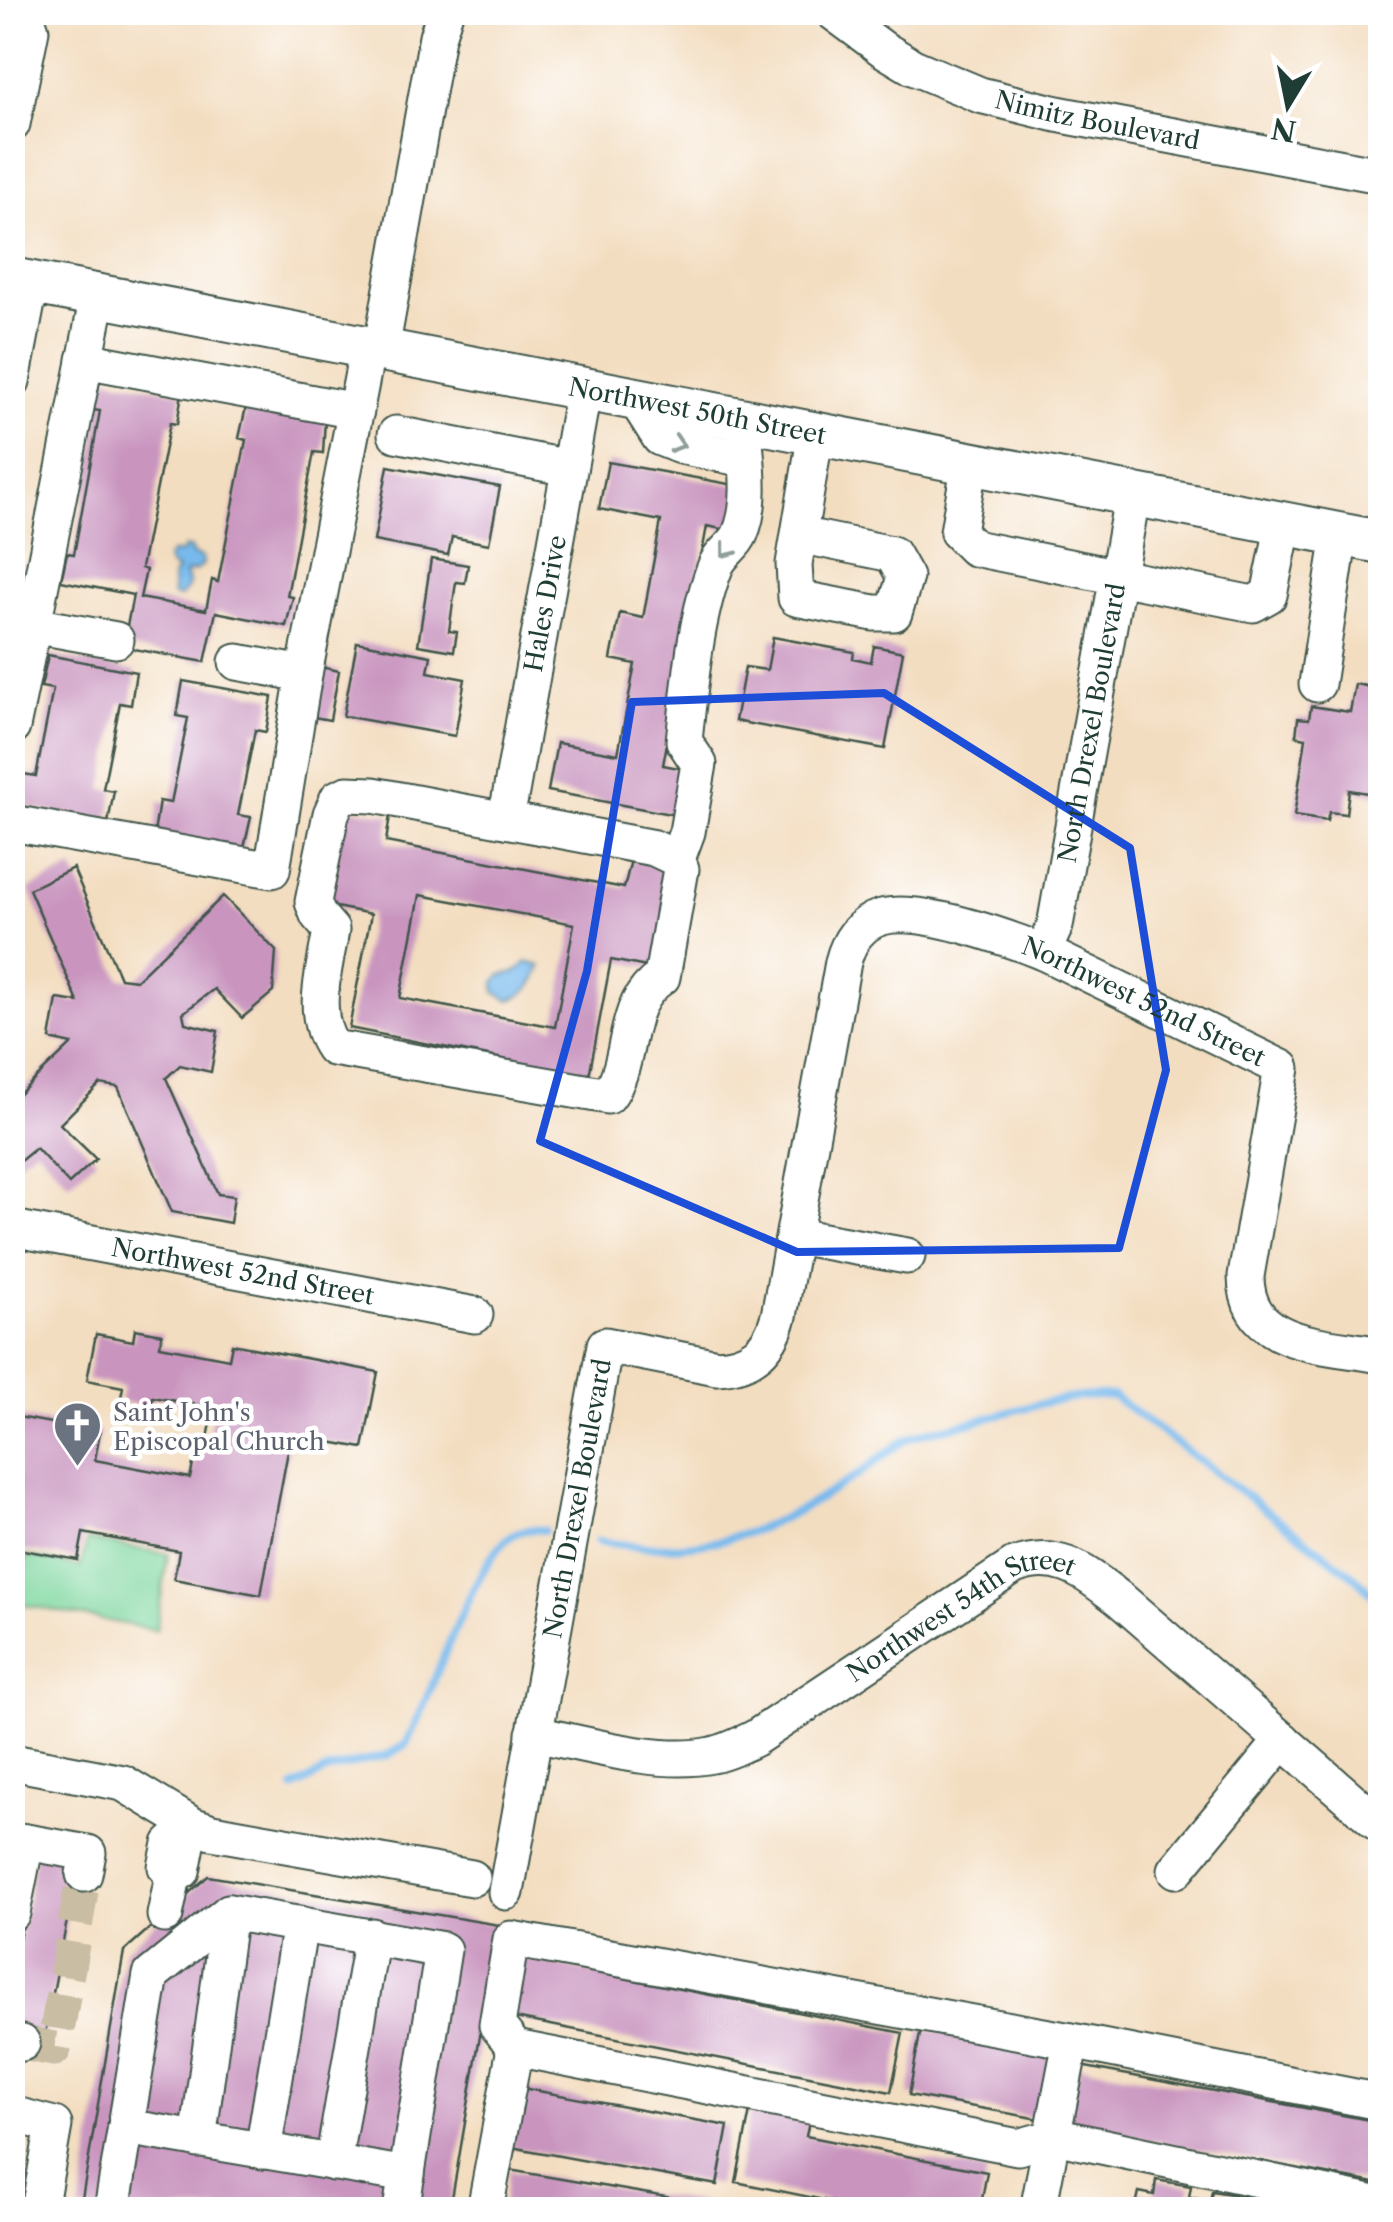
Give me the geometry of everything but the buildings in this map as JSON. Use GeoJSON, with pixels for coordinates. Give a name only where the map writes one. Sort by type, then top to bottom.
{"type":"FeatureCollection","features":[{"type":"Feature","properties":{"kind":"main road","name":"Northwest 50th Street"},"geometry":{"type":"LineString","coordinates":[[22,281],[634,397],[744,438],[816,432],[1360,538]]}},
{"type":"Feature","properties":{"kind":"street"},"geometry":{"type":"LineString","coordinates":[[12,124],[31,30],[25,12]]}},
{"type":"Feature","properties":{"kind":"street","name":"Nimitz Boulevard"},"geometry":{"type":"LineString","coordinates":[[833,12],[913,67],[980,95],[1057,114],[1380,175]]}},
{"type":"Feature","properties":{"kind":"street"},"geometry":{"type":"LineString","coordinates":[[12,823],[272,870],[304,674],[356,410],[375,348],[439,21]]}},
{"type":"Feature","properties":{"kind":"street"},"geometry":{"type":"LineString","coordinates":[[12,381],[22,281]]}},
{"type":"Feature","properties":{"kind":"street"},"geometry":{"type":"LineString","coordinates":[[12,727],[98,296]]}},
{"type":"Feature","properties":{"kind":"street"},"geometry":{"type":"LineString","coordinates":[[85,360],[356,410]]}},
{"type":"Feature","properties":{"kind":"street","name":"Hales Drive"},"geometry":{"type":"LineString","coordinates":[[506,820],[584,387]]}},
{"type":"Feature","properties":{"kind":"street"},"geometry":{"type":"LineString","coordinates":[[799,535],[816,432]]}},
{"type":"Feature","properties":{"kind":"street"},"geometry":{"type":"LineString","coordinates":[[396,434],[569,468]]}},
{"type":"Feature","properties":{"kind":"street"},"geometry":{"type":"LineString","coordinates":[[678,858],[654,848],[374,795],[346,794],[338,798],[331,814],[313,902],[331,930],[320,1002],[322,1033],[333,1048],[608,1096],[618,1083],[636,1002],[662,978],[682,869],[678,858],[687,832],[698,764],[684,741],[690,680],[715,568],[740,534],[747,495],[744,438]]}},
{"type":"Feature","properties":{"kind":"street"},"geometry":{"type":"LineString","coordinates":[[970,461],[958,532],[974,548],[1115,579],[1254,604],[1269,595],[1284,522]]}},
{"type":"Feature","properties":{"kind":"street","name":"North Drexel Boulevard"},"geometry":{"type":"LineString","coordinates":[[1043,952],[1055,926],[1133,492]]}},
{"type":"Feature","properties":{"kind":"street"},"geometry":{"type":"LineString","coordinates":[[1317,684],[1360,538]]}},
{"type":"Feature","properties":{"kind":"street"},"geometry":{"type":"LineString","coordinates":[[33,626],[116,640]]}},
{"type":"Feature","properties":{"kind":"street"},"geometry":{"type":"LineString","coordinates":[[236,662],[304,674]]}},
{"type":"Feature","properties":{"kind":"street","name":"Northwest 52nd Street"},"geometry":{"type":"LineString","coordinates":[[862,927],[880,917],[901,915],[969,928],[1043,952],[1282,1068],[1246,1294],[1252,1311],[1263,1324],[1280,1334],[1380,1355]]}},
{"type":"Feature","properties":{"kind":"street","name":"North Drexel Boulevard"},"geometry":{"type":"LineString","coordinates":[[506,1892],[605,1345],[717,1367],[736,1366],[766,1348],[774,1332],[795,1236],[843,962],[848,945],[862,927]]}},
{"type":"Feature","properties":{"kind":"street","name":"Northwest 52nd Street"},"geometry":{"type":"LineString","coordinates":[[12,1228],[476,1315]]}},
{"type":"Feature","properties":{"kind":"street"},"geometry":{"type":"LineString","coordinates":[[795,1236],[907,1256]]}},
{"type":"Feature","properties":{"kind":"street","name":"Northwest 54th Street"},"geometry":{"type":"LineString","coordinates":[[534,1734],[657,1757],[712,1756],[755,1738],[1014,1566],[1032,1560],[1051,1560],[1069,1565],[1110,1592],[1380,1825]]}},
{"type":"Feature","properties":{"kind":"street"},"geometry":{"type":"LineString","coordinates":[[1176,1870],[1283,1740]]}},
{"type":"Feature","properties":{"kind":"street"},"geometry":{"type":"LineString","coordinates":[[12,1762],[123,1783],[181,1828],[472,1878]]}},
{"type":"Feature","properties":{"kind":"street"},"geometry":{"type":"LineString","coordinates":[[166,1915],[173,1876],[166,1867],[171,1844],[181,1828]]}},
{"type":"Feature","properties":{"kind":"street"},"geometry":{"type":"LineString","coordinates":[[12,1913],[19,1841],[88,1853],[84,1874]]}},
{"type":"Feature","properties":{"kind":"street"},"geometry":{"type":"LineString","coordinates":[[198,2140],[229,1912]]}},
{"type":"Feature","properties":{"kind":"street"},"geometry":{"type":"LineString","coordinates":[[112,2210],[126,2127],[152,1975],[229,1912],[443,1950],[404,2192],[332,2162],[126,2127]]}},
{"type":"Feature","properties":{"kind":"street"},"geometry":{"type":"LineString","coordinates":[[263,2150],[300,1924]]}},
{"type":"Feature","properties":{"kind":"street"},"geometry":{"type":"LineString","coordinates":[[332,2162],[372,1936]]}},
{"type":"Feature","properties":{"kind":"street"},"geometry":{"type":"LineString","coordinates":[[1380,2102],[511,1938],[497,2025],[515,2048],[1018,2146],[1051,2138],[1068,2139],[1380,2205]]}},
{"type":"Feature","properties":{"kind":"street"},"geometry":{"type":"LineString","coordinates":[[1038,2210],[1071,2042]]}},
{"type":"Feature","properties":{"kind":"street"},"geometry":{"type":"LineString","coordinates":[[485,2210],[515,2048]]}},
{"type":"Feature","properties":{"kind":"street"},"geometry":{"type":"LineString","coordinates":[[12,2114],[54,2125],[38,2210]]}},
{"type":"Feature","properties":{"kind":"highlighted area"},"geometry":{"type":"Polygon","coordinates":[[[884,693],[1130,848],[1166,1070],[1119,1248],[797,1252],[540,1141],[587,971],[632,702],[884,693]]]}},
{"type":"Feature","properties":{"kind":"green space"},"geometry":{"type":"Polygon","coordinates":[[[87,1540],[168,1554],[156,1630],[19,1604],[26,1556],[81,1567],[87,1540]]]}},
{"type":"Feature","properties":{"kind":"water"},"geometry":{"type":"Polygon","coordinates":[[[184,547],[192,549],[191,554],[202,558],[203,564],[185,573],[189,585],[181,597],[173,596],[172,579],[177,569],[167,559],[171,553],[182,553],[184,547]]]}},
{"type":"Feature","properties":{"kind":"water"},"geometry":{"type":"Polygon","coordinates":[[[527,962],[541,966],[526,992],[509,1000],[495,992],[495,982],[501,975],[516,972],[527,962]]]}},
{"type":"Feature","properties":{"kind":"waterway"},"geometry":{"type":"LineString","coordinates":[[598,1541],[670,1547],[734,1537],[794,1513],[918,1435],[1057,1400],[1113,1396],[1354,1576],[1380,1601]]}},
{"type":"Feature","properties":{"kind":"waterway"},"geometry":{"type":"LineString","coordinates":[[294,1788],[326,1771],[388,1755],[406,1744],[483,1570],[514,1534],[544,1530]]}},
{"type":"Feature","properties":{"kind":"tunnel"},"geometry":{"type":"LineString","coordinates":[[22,2043],[54,2049],[84,1874]]}},
{"type":"Feature","properties":{"kind":"place","name":"Saint John's Episcopal Church"},"geometry":{"type":"Point","coordinates":[78,1468]}}]}
